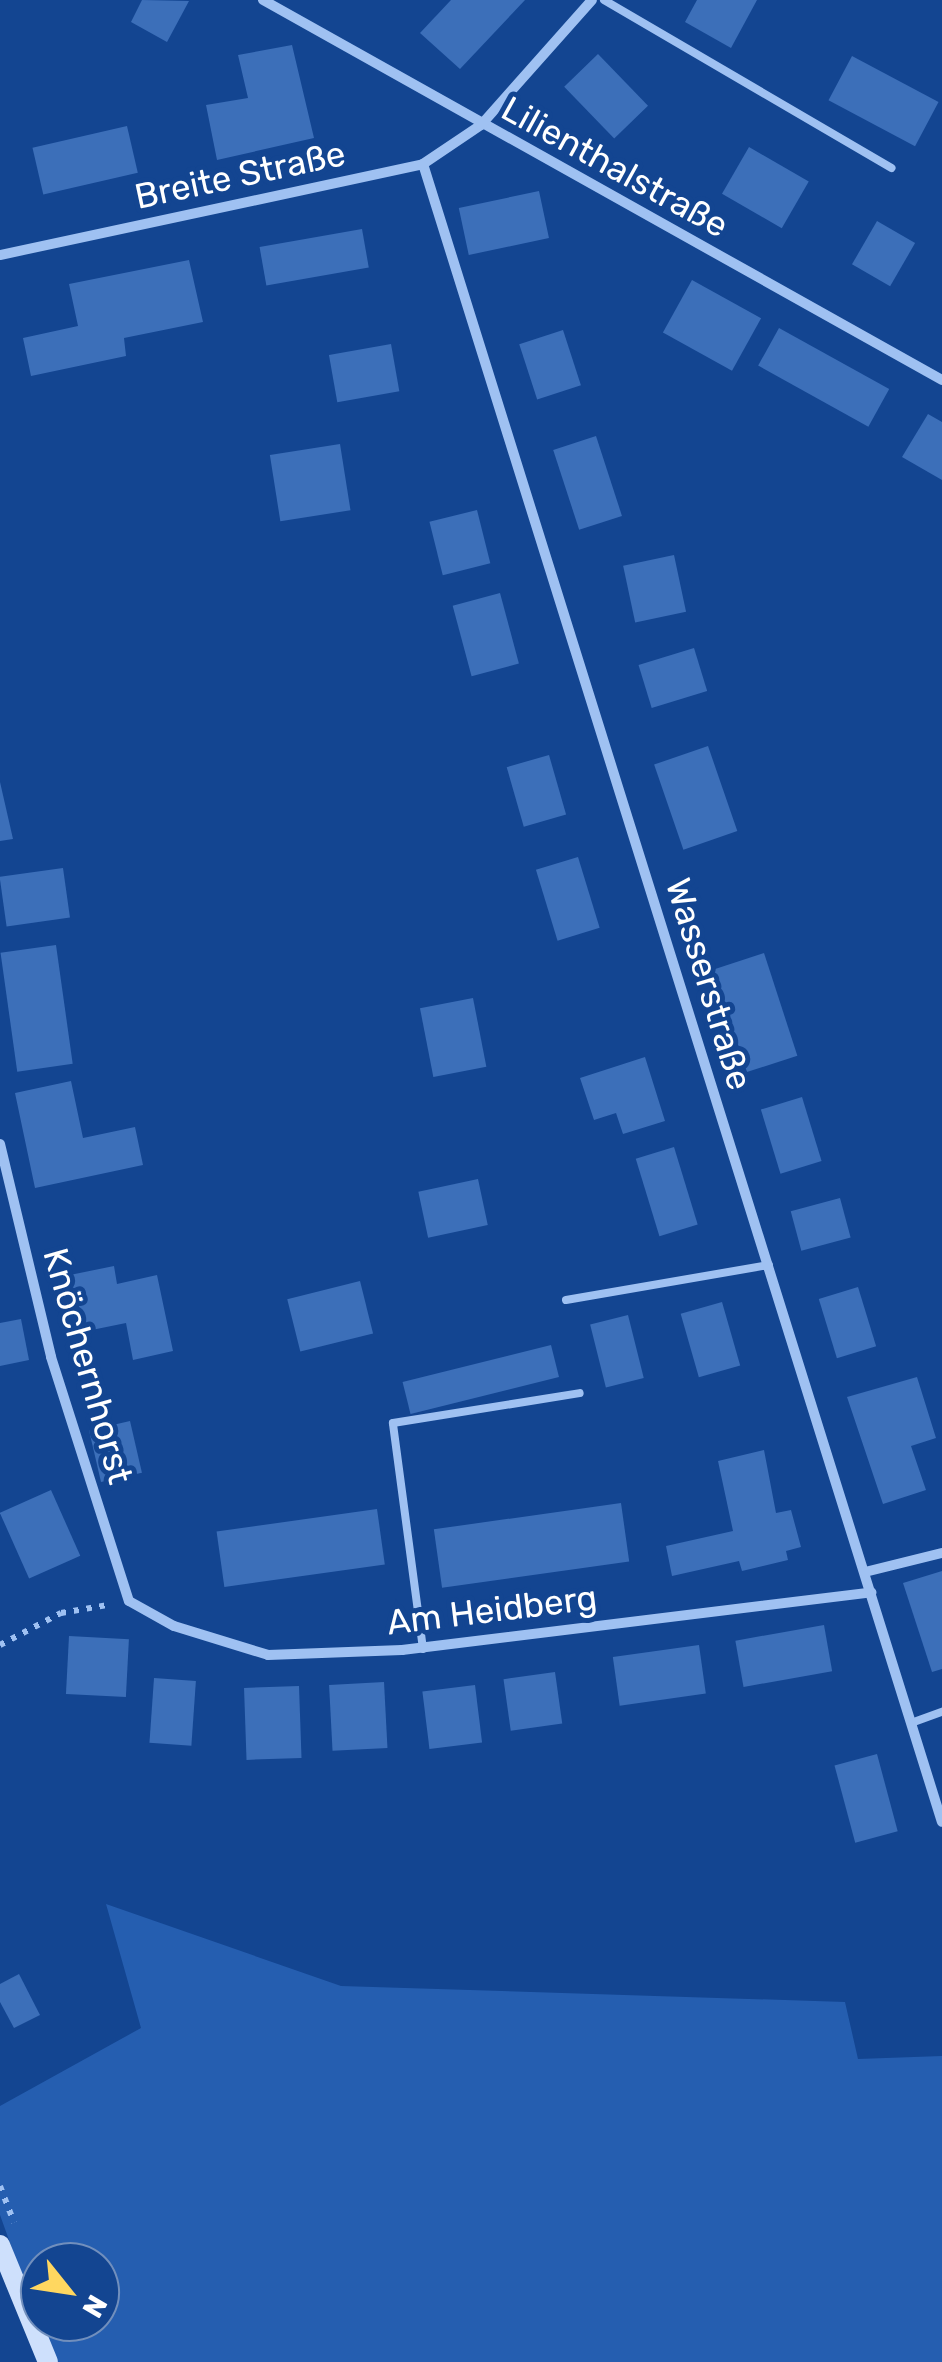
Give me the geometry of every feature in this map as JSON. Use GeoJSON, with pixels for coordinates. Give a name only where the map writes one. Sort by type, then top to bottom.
{"type":"FeatureCollection","features":[{"type":"Feature","properties":{"kind":"street","name":"Lilienthalstraße"},"geometry":{"type":"LineString","coordinates":[[262,0],[942,380]]}},
{"type":"Feature","properties":{"kind":"street","name":"Breite Straße"},"geometry":{"type":"LineString","coordinates":[[0,254],[423,164],[481,125],[592,0]]}},
{"type":"Feature","properties":{"kind":"street","name":"Wasserstraße"},"geometry":{"type":"LineString","coordinates":[[423,164],[942,1822]]}},
{"type":"Feature","properties":{"kind":"street","name":"Knöchernhorst"},"geometry":{"type":"LineString","coordinates":[[0,1144],[51,1357],[129,1602]]}},
{"type":"Feature","properties":{"kind":"street"},"geometry":{"type":"LineString","coordinates":[[865,1572],[942,1553]]}},
{"type":"Feature","properties":{"kind":"street","name":"Am Heidberg"},"geometry":{"type":"LineString","coordinates":[[129,1602],[174,1626],[268,1655],[422,1649],[870,1592]]}},
{"type":"Feature","properties":{"kind":"street"},"geometry":{"type":"LineString","coordinates":[[0,2246],[48,2362]]}},
{"type":"Feature","properties":{"kind":"lane"},"geometry":{"type":"LineString","coordinates":[[604,0],[891,168]]}},
{"type":"Feature","properties":{"kind":"lane"},"geometry":{"type":"LineString","coordinates":[[566,1300],[768,1266]]}},
{"type":"Feature","properties":{"kind":"lane"},"geometry":{"type":"LineString","coordinates":[[422,1649],[393,1423],[580,1394]]}},
{"type":"Feature","properties":{"kind":"lane"},"geometry":{"type":"LineString","coordinates":[[912,1723],[942,1712]]}},
{"type":"Feature","properties":{"kind":"path"},"geometry":{"type":"LineString","coordinates":[[0,1645],[61,1613],[129,1602]]}},
{"type":"Feature","properties":{"kind":"shaded area"},"geometry":{"type":"Polygon","coordinates":[[[106,1904],[341,1986],[845,2002],[858,2059],[942,2056],[942,2362],[53,2362],[46,2342],[120,2342],[120,2242],[20,2242],[20,2270],[0,2215],[0,2106],[141,2028],[106,1904]]]}},
{"type":"Feature","properties":{"kind":"building"},"geometry":{"type":"Polygon","coordinates":[[[142,0],[189,1],[167,42],[131,22],[142,0]]]}},
{"type":"Feature","properties":{"kind":"building"},"geometry":{"type":"Polygon","coordinates":[[[451,0],[525,0],[460,69],[420,33],[451,0]]]}},
{"type":"Feature","properties":{"kind":"building"},"geometry":{"type":"Polygon","coordinates":[[[697,0],[757,0],[731,48],[685,22],[697,0]]]}},
{"type":"Feature","properties":{"kind":"building"},"geometry":{"type":"Polygon","coordinates":[[[292,45],[314,138],[217,160],[206,105],[248,98],[238,55],[292,45]]]}},
{"type":"Feature","properties":{"kind":"building"},"geometry":{"type":"Polygon","coordinates":[[[598,54],[648,106],[614,138],[564,87],[598,54]]]}},
{"type":"Feature","properties":{"kind":"building"},"geometry":{"type":"Polygon","coordinates":[[[852,56],[939,102],[915,146],[829,100],[852,56]]]}},
{"type":"Feature","properties":{"kind":"building"},"geometry":{"type":"Polygon","coordinates":[[[127,126],[138,173],[43,195],[32,148],[127,126]]]}},
{"type":"Feature","properties":{"kind":"building"},"geometry":{"type":"Polygon","coordinates":[[[749,147],[809,182],[782,228],[722,194],[749,147]]]}},
{"type":"Feature","properties":{"kind":"building"},"geometry":{"type":"Polygon","coordinates":[[[539,191],[549,238],[469,255],[459,208],[539,191]]]}},
{"type":"Feature","properties":{"kind":"building"},"geometry":{"type":"Polygon","coordinates":[[[877,221],[915,243],[890,286],[852,264],[877,221]]]}},
{"type":"Feature","properties":{"kind":"building"},"geometry":{"type":"Polygon","coordinates":[[[362,229],[369,267],[266,285],[260,247],[362,229]]]}},
{"type":"Feature","properties":{"kind":"building"},"geometry":{"type":"Polygon","coordinates":[[[189,260],[203,322],[124,338],[126,356],[31,376],[23,338],[78,326],[69,284],[189,260]]]}},
{"type":"Feature","properties":{"kind":"building"},"geometry":{"type":"Polygon","coordinates":[[[692,280],[761,318],[732,371],[663,332],[692,280]]]}},
{"type":"Feature","properties":{"kind":"building"},"geometry":{"type":"Polygon","coordinates":[[[779,328],[889,389],[868,427],[758,366],[779,328]]]}},
{"type":"Feature","properties":{"kind":"building"},"geometry":{"type":"Polygon","coordinates":[[[563,330],[581,385],[537,399],[519,344],[563,330]]]}},
{"type":"Feature","properties":{"kind":"building"},"geometry":{"type":"Polygon","coordinates":[[[391,344],[399,391],[337,402],[329,355],[391,344]]]}},
{"type":"Feature","properties":{"kind":"building"},"geometry":{"type":"Polygon","coordinates":[[[928,414],[942,422],[942,480],[902,457],[928,414]]]}},
{"type":"Feature","properties":{"kind":"building"},"geometry":{"type":"Polygon","coordinates":[[[596,436],[622,516],[579,530],[553,450],[596,436]]]}},
{"type":"Feature","properties":{"kind":"building"},"geometry":{"type":"Polygon","coordinates":[[[340,444],[350,510],[280,521],[270,455],[340,444]]]}},
{"type":"Feature","properties":{"kind":"building"},"geometry":{"type":"Polygon","coordinates":[[[477,510],[490,563],[443,575],[429,522],[477,510]]]}},
{"type":"Feature","properties":{"kind":"building"},"geometry":{"type":"Polygon","coordinates":[[[674,555],[686,612],[635,623],[623,566],[674,555]]]}},
{"type":"Feature","properties":{"kind":"building"},"geometry":{"type":"Polygon","coordinates":[[[500,593],[519,664],[472,676],[453,606],[500,593]]]}},
{"type":"Feature","properties":{"kind":"building"},"geometry":{"type":"Polygon","coordinates":[[[694,648],[707,691],[652,708],[639,665],[694,648]]]}},
{"type":"Feature","properties":{"kind":"building"},"geometry":{"type":"Polygon","coordinates":[[[708,746],[737,831],[683,850],[654,765],[708,746]]]}},
{"type":"Feature","properties":{"kind":"building"},"geometry":{"type":"Polygon","coordinates":[[[549,755],[566,815],[524,827],[507,767],[549,755]]]}},
{"type":"Feature","properties":{"kind":"building"},"geometry":{"type":"Polygon","coordinates":[[[0,782],[13,839],[0,841],[0,782]]]}},
{"type":"Feature","properties":{"kind":"building"},"geometry":{"type":"Polygon","coordinates":[[[578,857],[600,928],[558,941],[536,870],[578,857]]]}},
{"type":"Feature","properties":{"kind":"building"},"geometry":{"type":"Polygon","coordinates":[[[63,868],[70,918],[7,926],[0,877],[63,868]]]}},
{"type":"Feature","properties":{"kind":"building"},"geometry":{"type":"Polygon","coordinates":[[[56,945],[73,1064],[17,1072],[1,953],[56,945]]]}},
{"type":"Feature","properties":{"kind":"building"},"geometry":{"type":"Polygon","coordinates":[[[764,953],[797,1056],[747,1072],[714,969],[764,953]]]}},
{"type":"Feature","properties":{"kind":"building"},"geometry":{"type":"Polygon","coordinates":[[[473,998],[486,1067],[433,1077],[420,1008],[473,998]]]}},
{"type":"Feature","properties":{"kind":"building"},"geometry":{"type":"Polygon","coordinates":[[[645,1057],[665,1121],[623,1134],[616,1113],[594,1120],[580,1078],[645,1057]]]}},
{"type":"Feature","properties":{"kind":"building"},"geometry":{"type":"Polygon","coordinates":[[[71,1081],[83,1138],[135,1127],[143,1165],[35,1188],[15,1093],[71,1081]]]}},
{"type":"Feature","properties":{"kind":"building"},"geometry":{"type":"Polygon","coordinates":[[[802,1097],[822,1161],[780,1174],[761,1110],[802,1097]]]}},
{"type":"Feature","properties":{"kind":"building"},"geometry":{"type":"Polygon","coordinates":[[[674,1147],[698,1224],[659,1236],[636,1159],[674,1147]]]}},
{"type":"Feature","properties":{"kind":"building"},"geometry":{"type":"Polygon","coordinates":[[[478,1179],[488,1225],[428,1238],[418,1192],[478,1179]]]}},
{"type":"Feature","properties":{"kind":"building"},"geometry":{"type":"Polygon","coordinates":[[[840,1198],[851,1238],[801,1251],[791,1211],[840,1198]]]}},
{"type":"Feature","properties":{"kind":"building"},"geometry":{"type":"Polygon","coordinates":[[[114,1266],[117,1284],[157,1275],[173,1351],[133,1360],[126,1323],[77,1333],[65,1276],[114,1266]]]}},
{"type":"Feature","properties":{"kind":"building"},"geometry":{"type":"Polygon","coordinates":[[[360,1281],[373,1333],[300,1352],[287,1299],[360,1281]]]}},
{"type":"Feature","properties":{"kind":"building"},"geometry":{"type":"Polygon","coordinates":[[[858,1287],[876,1346],[837,1358],[819,1299],[858,1287]]]}},
{"type":"Feature","properties":{"kind":"building"},"geometry":{"type":"Polygon","coordinates":[[[722,1302],[740,1365],[699,1377],[681,1314],[722,1302]]]}},
{"type":"Feature","properties":{"kind":"building"},"geometry":{"type":"Polygon","coordinates":[[[628,1315],[644,1378],[606,1388],[590,1324],[628,1315]]]}},
{"type":"Feature","properties":{"kind":"building"},"geometry":{"type":"Polygon","coordinates":[[[21,1319],[29,1360],[0,1366],[0,1323],[21,1319]]]}},
{"type":"Feature","properties":{"kind":"building"},"geometry":{"type":"Polygon","coordinates":[[[551,1345],[559,1377],[411,1414],[403,1382],[551,1345]]]}},
{"type":"Feature","properties":{"kind":"building"},"geometry":{"type":"Polygon","coordinates":[[[917,1377],[936,1438],[911,1446],[926,1490],[883,1504],[847,1397],[917,1377]]]}},
{"type":"Feature","properties":{"kind":"building"},"geometry":{"type":"Polygon","coordinates":[[[130,1421],[142,1473],[101,1482],[89,1430],[130,1421]]]}},
{"type":"Feature","properties":{"kind":"building"},"geometry":{"type":"Polygon","coordinates":[[[764,1450],[776,1513],[791,1510],[801,1547],[786,1551],[788,1560],[742,1571],[739,1561],[672,1576],[666,1546],[733,1531],[718,1461],[764,1450]]]}},
{"type":"Feature","properties":{"kind":"building"},"geometry":{"type":"Polygon","coordinates":[[[51,1490],[80,1556],[29,1579],[0,1513],[51,1490]]]}},
{"type":"Feature","properties":{"kind":"building"},"geometry":{"type":"Polygon","coordinates":[[[621,1503],[629,1561],[442,1588],[434,1529],[621,1503]]]}},
{"type":"Feature","properties":{"kind":"building"},"geometry":{"type":"Polygon","coordinates":[[[377,1509],[385,1564],[224,1587],[217,1532],[377,1509]]]}},
{"type":"Feature","properties":{"kind":"building"},"geometry":{"type":"Polygon","coordinates":[[[942,1571],[942,1669],[932,1672],[903,1583],[942,1571]]]}},
{"type":"Feature","properties":{"kind":"building"},"geometry":{"type":"Polygon","coordinates":[[[824,1625],[832,1671],[744,1687],[735,1641],[824,1625]]]}},
{"type":"Feature","properties":{"kind":"building"},"geometry":{"type":"Polygon","coordinates":[[[69,1636],[129,1639],[126,1697],[66,1694],[69,1636]]]}},
{"type":"Feature","properties":{"kind":"building"},"geometry":{"type":"Polygon","coordinates":[[[699,1645],[706,1694],[620,1706],[613,1657],[699,1645]]]}},
{"type":"Feature","properties":{"kind":"building"},"geometry":{"type":"Polygon","coordinates":[[[555,1672],[562,1723],[511,1731],[504,1679],[555,1672]]]}},
{"type":"Feature","properties":{"kind":"building"},"geometry":{"type":"Polygon","coordinates":[[[154,1678],[196,1681],[191,1746],[149,1743],[154,1678]]]}},
{"type":"Feature","properties":{"kind":"building"},"geometry":{"type":"Polygon","coordinates":[[[384,1682],[387,1748],[333,1751],[329,1685],[384,1682]]]}},
{"type":"Feature","properties":{"kind":"building"},"geometry":{"type":"Polygon","coordinates":[[[475,1685],[482,1743],[429,1749],[422,1691],[475,1685]]]}},
{"type":"Feature","properties":{"kind":"building"},"geometry":{"type":"Polygon","coordinates":[[[299,1686],[302,1758],[247,1760],[244,1688],[299,1686]]]}},
{"type":"Feature","properties":{"kind":"building"},"geometry":{"type":"Polygon","coordinates":[[[877,1754],[898,1831],[855,1843],[834,1765],[877,1754]]]}},
{"type":"Feature","properties":{"kind":"building"},"geometry":{"type":"Polygon","coordinates":[[[19,1974],[40,2015],[14,2028],[0,2002],[0,1984],[19,1974]]]}}]}
